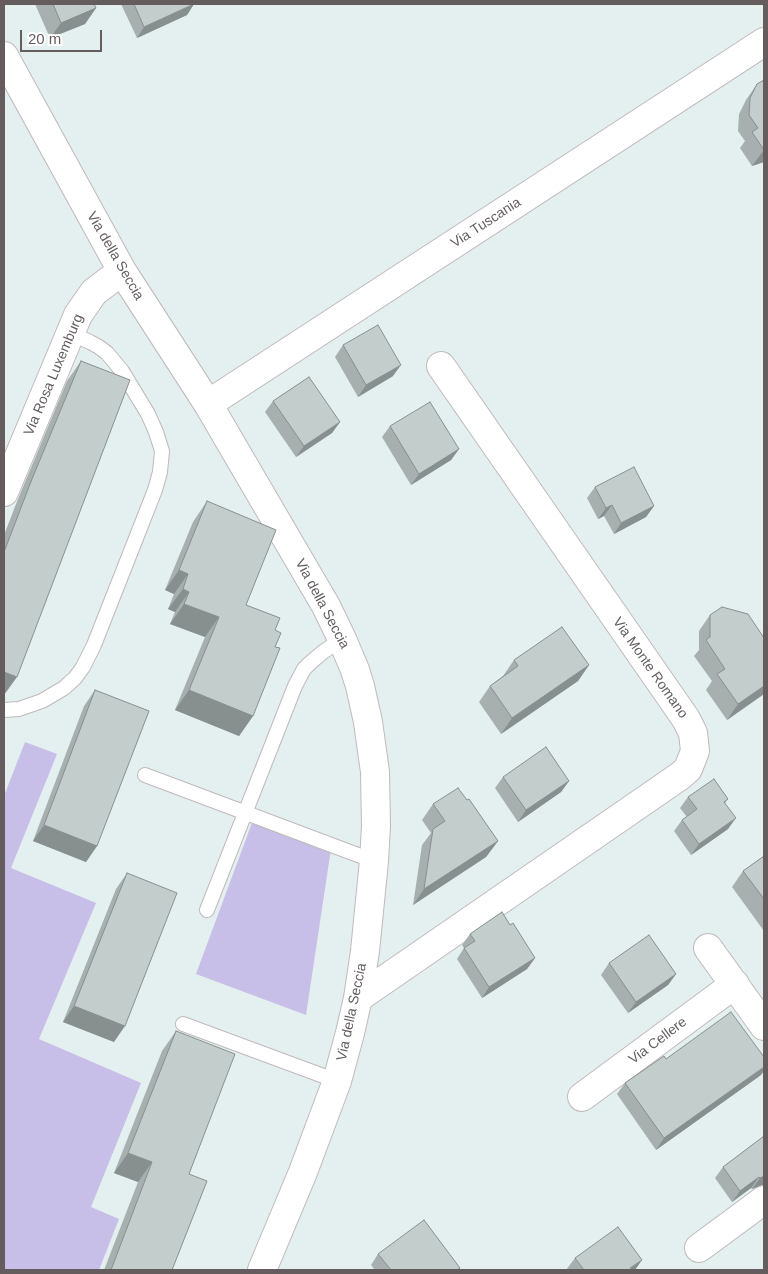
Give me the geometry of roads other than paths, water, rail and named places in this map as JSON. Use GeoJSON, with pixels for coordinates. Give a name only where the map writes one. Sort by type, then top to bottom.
{"type":"FeatureCollection","features":[{"type":"Feature","properties":{"kind":"street","name":"Via Tuscania"},"geometry":{"type":"LineString","coordinates":[[208,404],[764,42]]}},
{"type":"Feature","properties":{"kind":"street","name":"Via della Seccia"},"geometry":{"type":"LineString","coordinates":[[4,56],[122,271],[208,404],[326,606],[360,686],[372,739],[376,826],[364,958],[358,998],[337,1080],[303,1172],[262,1270]]}},
{"type":"Feature","properties":{"kind":"street","name":"Via Rosa Luxemburg"},"geometry":{"type":"LineString","coordinates":[[4,492],[78,316],[89,298],[101,286],[122,271]]}},
{"type":"Feature","properties":{"kind":"street","name":"Via Monte Romano"},"geometry":{"type":"LineString","coordinates":[[358,998],[680,776],[688,768],[695,751],[693,733],[686,719],[441,366]]}},
{"type":"Feature","properties":{"kind":"street"},"geometry":{"type":"LineString","coordinates":[[708,948],[764,1026]]}},
{"type":"Feature","properties":{"kind":"street","name":"Via Cellere"},"geometry":{"type":"LineString","coordinates":[[582,1097],[734,984]]}},
{"type":"Feature","properties":{"kind":"street"},"geometry":{"type":"LineString","coordinates":[[699,1248],[764,1200]]}},
{"type":"Feature","properties":{"kind":"lane"},"geometry":{"type":"LineString","coordinates":[[4,710],[19,709],[42,701],[64,688],[82,667],[94,646],[155,490],[160,472],[162,452],[156,432],[148,414],[122,371],[99,347],[70,334]]}},
{"type":"Feature","properties":{"kind":"lane"},"geometry":{"type":"LineString","coordinates":[[207,910],[290,697],[304,669],[318,656],[342,640]]}},
{"type":"Feature","properties":{"kind":"lane"},"geometry":{"type":"LineString","coordinates":[[145,776],[374,861]]}},
{"type":"Feature","properties":{"kind":"lane"},"geometry":{"type":"LineString","coordinates":[[183,1024],[337,1080]]}}]}
